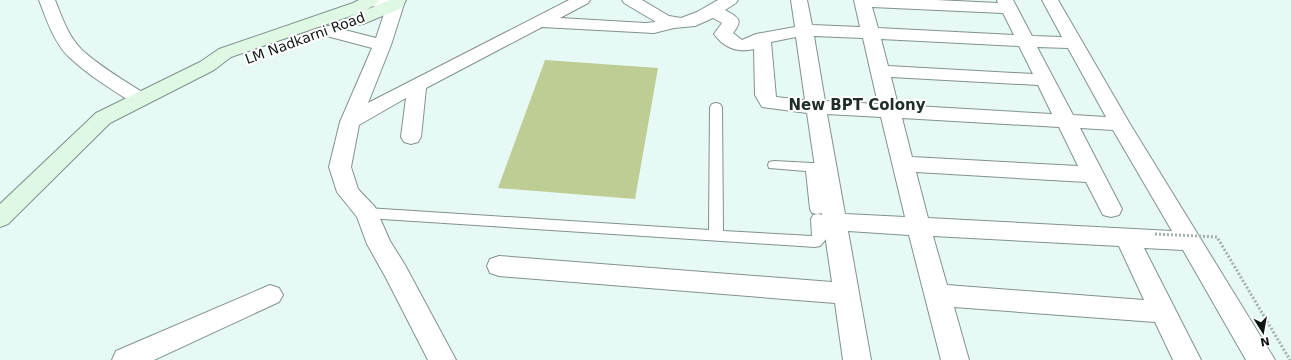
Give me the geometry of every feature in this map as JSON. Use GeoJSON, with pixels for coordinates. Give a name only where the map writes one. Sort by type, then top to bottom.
{"type":"FeatureCollection","features":[{"type":"Feature","properties":{"kind":"street"},"geometry":{"type":"LineString","coordinates":[[47,0],[57,26],[74,52],[100,73],[140,99]]}},
{"type":"Feature","properties":{"kind":"street"},"geometry":{"type":"LineString","coordinates":[[350,122],[582,0]]}},
{"type":"Feature","properties":{"kind":"street"},"geometry":{"type":"LineString","coordinates":[[630,0],[674,23]]}},
{"type":"Feature","properties":{"kind":"street"},"geometry":{"type":"LineString","coordinates":[[540,22],[654,28],[674,23],[692,21],[730,0]]}},
{"type":"Feature","properties":{"kind":"street"},"geometry":{"type":"LineString","coordinates":[[799,0],[816,107],[822,218],[846,293],[857,360],[864,360]]}},
{"type":"Feature","properties":{"kind":"street"},"geometry":{"type":"LineString","coordinates":[[1050,0],[1120,124],[1260,360]]}},
{"type":"Feature","properties":{"kind":"street"},"geometry":{"type":"LineString","coordinates":[[371,1],[397,2],[382,45],[350,122],[340,167],[348,192],[367,213],[378,244],[396,272],[442,360]]}},
{"type":"Feature","properties":{"kind":"street","name":"LM Nadkarni Road"},"geometry":{"type":"LineString","coordinates":[[0,218],[103,118],[207,66],[225,53],[333,16],[371,1]]}},
{"type":"Feature","properties":{"kind":"street"},"geometry":{"type":"LineString","coordinates":[[955,360],[919,227],[862,1],[1007,4],[1111,209]]}},
{"type":"Feature","properties":{"kind":"street","name":"LM Nadkarni Road"},"geometry":{"type":"LineString","coordinates":[[207,66],[234,64],[329,31],[397,2]]}},
{"type":"Feature","properties":{"kind":"street"},"geometry":{"type":"LineString","coordinates":[[712,10],[731,21],[731,24],[723,34],[741,46],[747,46],[762,38],[804,30],[870,32],[1075,44]]}},
{"type":"Feature","properties":{"kind":"street"},"geometry":{"type":"LineString","coordinates":[[329,31],[382,45]]}},
{"type":"Feature","properties":{"kind":"street"},"geometry":{"type":"LineString","coordinates":[[762,38],[764,95],[769,103],[1120,124]]}},
{"type":"Feature","properties":{"kind":"street"},"geometry":{"type":"LineString","coordinates":[[880,71],[1045,80]]}},
{"type":"Feature","properties":{"kind":"street"},"geometry":{"type":"LineString","coordinates":[[411,137],[417,86]]}},
{"type":"Feature","properties":{"kind":"street"},"geometry":{"type":"LineString","coordinates":[[903,164],[1093,176]]}},
{"type":"Feature","properties":{"kind":"street"},"geometry":{"type":"LineString","coordinates":[[822,218],[919,227],[1190,241]]}},
{"type":"Feature","properties":{"kind":"street"},"geometry":{"type":"LineString","coordinates":[[1127,238],[1187,360]]}},
{"type":"Feature","properties":{"kind":"street"},"geometry":{"type":"LineString","coordinates":[[499,266],[846,293]]}},
{"type":"Feature","properties":{"kind":"street"},"geometry":{"type":"LineString","coordinates":[[126,360],[270,295]]}},
{"type":"Feature","properties":{"kind":"street"},"geometry":{"type":"LineString","coordinates":[[938,296],[1163,312]]}},
{"type":"Feature","properties":{"kind":"lane"},"geometry":{"type":"LineString","coordinates":[[716,106],[716,236]]}},
{"type":"Feature","properties":{"kind":"lane"},"geometry":{"type":"LineString","coordinates":[[774,165],[819,167]]}},
{"type":"Feature","properties":{"kind":"lane"},"geometry":{"type":"LineString","coordinates":[[367,213],[815,242],[820,238],[822,218]]}},
{"type":"Feature","properties":{"kind":"path"},"geometry":{"type":"LineString","coordinates":[[1155,234],[1217,237],[1290,360]]}},
{"type":"Feature","properties":{"kind":"green space"},"geometry":{"type":"Polygon","coordinates":[[[545,60],[658,68],[635,199],[498,188],[545,60]]]}},
{"type":"Feature","properties":{"kind":"district","name":"New BPT Colony"},"geometry":{"type":"Point","coordinates":[857,105]}}]}
